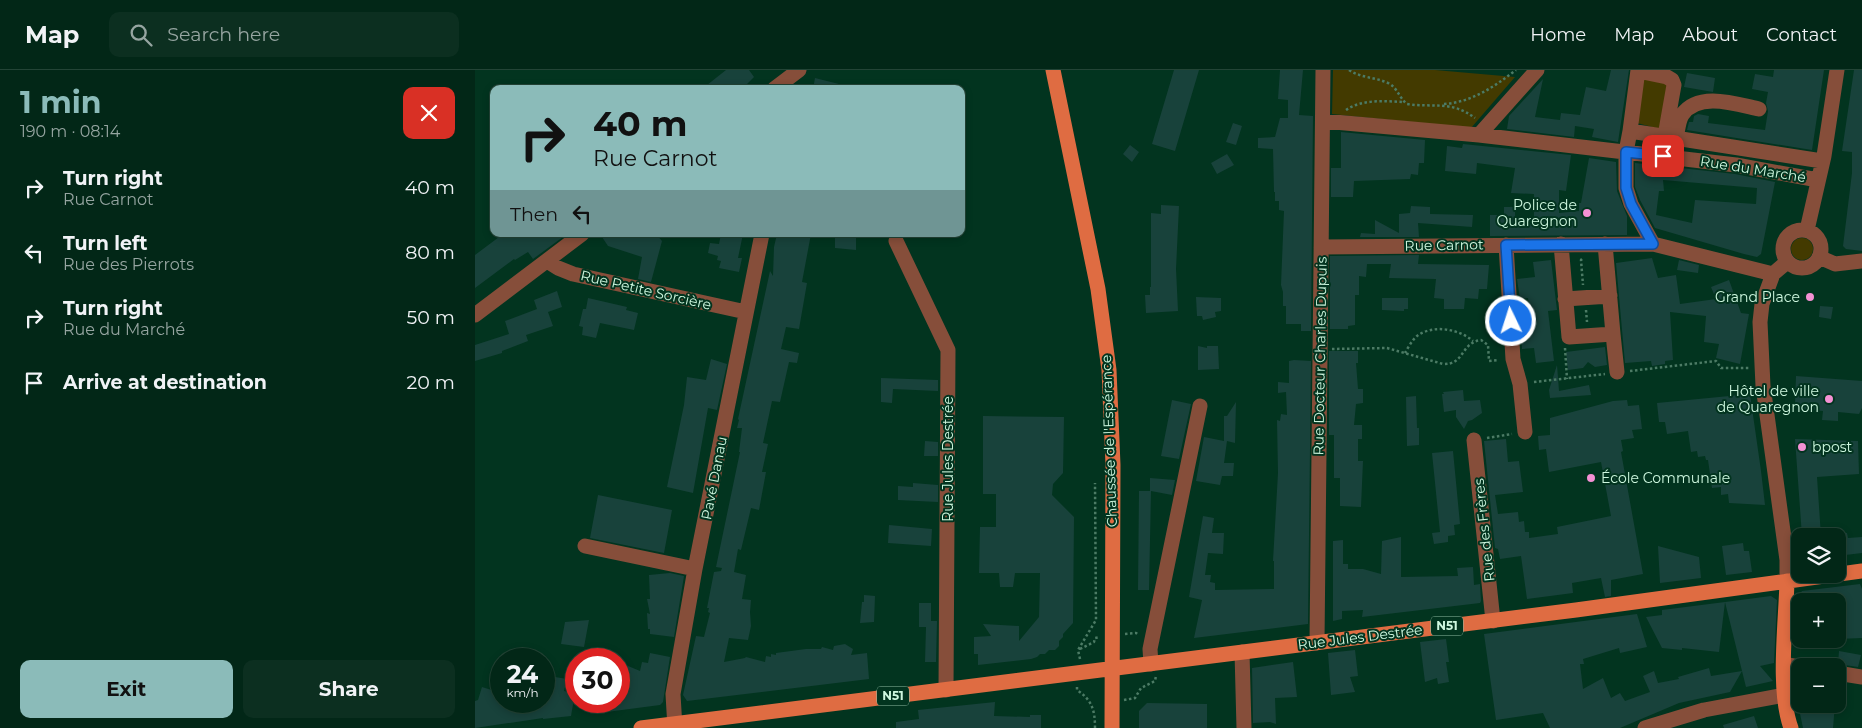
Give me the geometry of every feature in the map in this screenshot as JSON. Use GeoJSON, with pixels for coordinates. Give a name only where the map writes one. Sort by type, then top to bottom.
{"type":"FeatureCollection","features":[{"type":"Feature","properties":{"kind":"main road","name":"Chaussée de l'Espérance"},"geometry":{"type":"LineString","coordinates":[[1053,70],[1098,289],[1109,370],[1113,465],[1112,728]]}},
{"type":"Feature","properties":{"kind":"main road","name":"Rue Jules Destrée"},"geometry":{"type":"LineString","coordinates":[[675,726],[1493,621],[1862,571]]}},
{"type":"Feature","properties":{"kind":"main road"},"geometry":{"type":"LineString","coordinates":[[1787,581],[1784,664],[1789,726]]}},
{"type":"Feature","properties":{"kind":"main road","name":"N51"},"geometry":{"type":"LineString","coordinates":[[641,728],[675,726]]}},
{"type":"Feature","properties":{"kind":"street"},"geometry":{"type":"LineString","coordinates":[[779,85],[799,70]]}},
{"type":"Feature","properties":{"kind":"street"},"geometry":{"type":"LineString","coordinates":[[795,85],[799,70]]}},
{"type":"Feature","properties":{"kind":"street","name":"Rue Docteur Charles Dupuis"},"geometry":{"type":"LineString","coordinates":[[1317,643],[1321,247],[1329,122],[1323,70]]}},
{"type":"Feature","properties":{"kind":"street"},"geometry":{"type":"LineString","coordinates":[[1482,132],[1537,70]]}},
{"type":"Feature","properties":{"kind":"street"},"geometry":{"type":"LineString","coordinates":[[1653,244],[1631,204],[1626,188],[1626,152],[1638,70],[1667,76],[1672,80],[1674,85],[1670,137]]}},
{"type":"Feature","properties":{"kind":"street"},"geometry":{"type":"LineString","coordinates":[[1807,230],[1822,161],[1837,70]]}},
{"type":"Feature","properties":{"kind":"street"},"geometry":{"type":"LineString","coordinates":[[1670,137],[1681,116],[1694,105],[1706,101],[1719,101],[1759,109]]}},
{"type":"Feature","properties":{"kind":"street","name":"Rue du Marché"},"geometry":{"type":"LineString","coordinates":[[1329,122],[1482,132],[1736,166],[1818,180]]}},
{"type":"Feature","properties":{"kind":"street","name":"Rue du Marché"},"geometry":{"type":"LineString","coordinates":[[1630,131],[1822,161]]}},
{"type":"Feature","properties":{"kind":"street"},"geometry":{"type":"LineString","coordinates":[[1807,230],[1814,234],[1820,242],[1819,257],[1814,265],[1805,269],[1795,268],[1787,262],[1782,251],[1785,239],[1795,231],[1807,230]]}},
{"type":"Feature","properties":{"kind":"street"},"geometry":{"type":"LineString","coordinates":[[475,315],[578,237]]}},
{"type":"Feature","properties":{"kind":"street","name":"Pavé Danau"},"geometry":{"type":"LineString","coordinates":[[675,726],[673,694],[695,569],[761,237]]}},
{"type":"Feature","properties":{"kind":"street","name":"Rue Jules Destrée"},"geometry":{"type":"LineString","coordinates":[[897,241],[948,350],[946,690]]}},
{"type":"Feature","properties":{"kind":"street"},"geometry":{"type":"LineString","coordinates":[[1561,244],[1569,337],[1613,334]]}},
{"type":"Feature","properties":{"kind":"street"},"geometry":{"type":"LineString","coordinates":[[1605,244],[1617,372]]}},
{"type":"Feature","properties":{"kind":"street","name":"Rue Carnot"},"geometry":{"type":"LineString","coordinates":[[1321,247],[1653,244],[1773,274]]}},
{"type":"Feature","properties":{"kind":"street"},"geometry":{"type":"LineString","coordinates":[[1506,245],[1513,359],[1520,384],[1525,432]]}},
{"type":"Feature","properties":{"kind":"street"},"geometry":{"type":"LineString","coordinates":[[1819,257],[1835,264],[1862,261]]}},
{"type":"Feature","properties":{"kind":"street","name":"Rue Petite Sorcière"},"geometry":{"type":"LineString","coordinates":[[547,262],[573,274],[747,312]]}},
{"type":"Feature","properties":{"kind":"street"},"geometry":{"type":"LineString","coordinates":[[1787,262],[1773,274],[1762,304],[1761,367],[1787,560],[1787,581]]}},
{"type":"Feature","properties":{"kind":"street"},"geometry":{"type":"LineString","coordinates":[[1565,299],[1610,296]]}},
{"type":"Feature","properties":{"kind":"street"},"geometry":{"type":"LineString","coordinates":[[1154,664],[1150,649],[1200,406]]}},
{"type":"Feature","properties":{"kind":"street","name":"Rue des Frères"},"geometry":{"type":"LineString","coordinates":[[1475,440],[1493,621]]}},
{"type":"Feature","properties":{"kind":"street"},"geometry":{"type":"LineString","coordinates":[[585,546],[695,569]]}},
{"type":"Feature","properties":{"kind":"street"},"geometry":{"type":"LineString","coordinates":[[1242,652],[1244,728]]}},
{"type":"Feature","properties":{"kind":"street"},"geometry":{"type":"LineString","coordinates":[[1784,664],[1791,665]]}},
{"type":"Feature","properties":{"kind":"street"},"geometry":{"type":"LineString","coordinates":[[1846,674],[1862,676]]}},
{"type":"Feature","properties":{"kind":"street"},"geometry":{"type":"LineString","coordinates":[[1645,728],[1704,710],[1785,695]]}},
{"type":"Feature","properties":{"kind":"path"},"geometry":{"type":"LineString","coordinates":[[1349,70],[1363,77],[1389,84],[1397,90],[1405,102]]}},
{"type":"Feature","properties":{"kind":"path"},"geometry":{"type":"LineString","coordinates":[[1329,122],[1356,104],[1367,102],[1405,102],[1417,106],[1451,103],[1472,98],[1499,83],[1516,70]]}},
{"type":"Feature","properties":{"kind":"path"},"geometry":{"type":"LineString","coordinates":[[1437,104],[1462,111],[1474,117],[1482,132]]}},
{"type":"Feature","properties":{"kind":"path"},"geometry":{"type":"LineString","coordinates":[[1405,353],[1416,337],[1440,329],[1450,330],[1474,341]]}},
{"type":"Feature","properties":{"kind":"path"},"geometry":{"type":"LineString","coordinates":[[1567,379],[1565,349],[1569,337]]}},
{"type":"Feature","properties":{"kind":"path"},"geometry":{"type":"LineString","coordinates":[[1320,350],[1387,348],[1448,364],[1455,363],[1468,345],[1474,341],[1481,340],[1488,345],[1489,361],[1513,359]]}},
{"type":"Feature","properties":{"kind":"path"},"geometry":{"type":"LineString","coordinates":[[1520,384],[1716,361],[1721,368],[1761,367]]}},
{"type":"Feature","properties":{"kind":"path"},"geometry":{"type":"LineString","coordinates":[[1475,440],[1525,432]]}},
{"type":"Feature","properties":{"kind":"path"},"geometry":{"type":"LineString","coordinates":[[1095,483],[1096,620],[1078,650],[1080,657],[1077,690],[1086,696],[1093,706],[1095,728]]}},
{"type":"Feature","properties":{"kind":"path"},"geometry":{"type":"LineString","coordinates":[[1112,702],[1135,698],[1141,688],[1155,681],[1154,664]]}},
{"type":"Feature","properties":{"kind":"shaded area"},"geometry":{"type":"Polygon","coordinates":[[[1333,70],[1435,70],[1515,77],[1471,128],[1332,114],[1333,70]]]}},
{"type":"Feature","properties":{"kind":"shaded area"},"geometry":{"type":"Polygon","coordinates":[[[1643,79],[1669,81],[1660,129],[1637,123],[1643,79]]]}},
{"type":"Feature","properties":{"kind":"shaded area"},"geometry":{"type":"Polygon","coordinates":[[[1802,238],[1810,241],[1813,249],[1810,257],[1802,260],[1794,257],[1791,249],[1794,241],[1802,238]]]}},
{"type":"Feature","properties":{"kind":"building"},"geometry":{"type":"Polygon","coordinates":[[[726,70],[749,70],[754,77],[746,85],[707,85],[726,70]]]}},
{"type":"Feature","properties":{"kind":"building"},"geometry":{"type":"Polygon","coordinates":[[[1174,70],[1199,70],[1175,151],[1152,144],[1174,70]]]}},
{"type":"Feature","properties":{"kind":"building"},"geometry":{"type":"Polygon","coordinates":[[[1280,70],[1303,70],[1299,115],[1313,116],[1311,331],[1301,331],[1301,324],[1286,324],[1286,306],[1283,306],[1281,285],[1284,211],[1279,210],[1279,201],[1275,201],[1273,149],[1258,148],[1258,138],[1275,137],[1280,118],[1288,118],[1288,100],[1278,99],[1280,70]]]}},
{"type":"Feature","properties":{"kind":"building"},"geometry":{"type":"Polygon","coordinates":[[[1611,70],[1629,70],[1618,142],[1592,137],[1594,129],[1575,126],[1574,137],[1507,129],[1509,116],[1543,79],[1535,117],[1560,120],[1561,113],[1580,115],[1586,87],[1606,91],[1611,70]]]}},
{"type":"Feature","properties":{"kind":"building"},"geometry":{"type":"Polygon","coordinates":[[[1774,70],[1824,70],[1812,150],[1687,130],[1689,122],[1693,122],[1694,116],[1698,114],[1709,116],[1708,123],[1765,130],[1768,92],[1752,89],[1755,74],[1773,77],[1774,70]]]}},
{"type":"Feature","properties":{"kind":"building"},"geometry":{"type":"Polygon","coordinates":[[[1854,70],[1862,70],[1862,251],[1846,249],[1843,246],[1852,173],[1852,152],[1842,151],[1854,70]]]}},
{"type":"Feature","properties":{"kind":"building"},"geometry":{"type":"Polygon","coordinates":[[[1687,73],[1715,78],[1713,92],[1684,87],[1687,73]]]}},
{"type":"Feature","properties":{"kind":"building"},"geometry":{"type":"Polygon","coordinates":[[[815,78],[843,85],[814,85],[815,78]]]}},
{"type":"Feature","properties":{"kind":"building"},"geometry":{"type":"Polygon","coordinates":[[[1233,123],[1242,126],[1236,145],[1226,142],[1233,123]]]}},
{"type":"Feature","properties":{"kind":"building"},"geometry":{"type":"Polygon","coordinates":[[[1341,132],[1425,140],[1424,163],[1419,163],[1418,175],[1411,174],[1410,179],[1354,181],[1353,197],[1331,197],[1331,168],[1341,168],[1341,132]]]}},
{"type":"Feature","properties":{"kind":"building"},"geometry":{"type":"Polygon","coordinates":[[[1463,144],[1571,155],[1566,191],[1559,190],[1559,213],[1579,211],[1589,158],[1616,162],[1617,191],[1627,216],[1627,235],[1490,236],[1490,215],[1504,215],[1504,207],[1515,207],[1515,221],[1534,221],[1534,194],[1511,193],[1515,168],[1477,163],[1476,174],[1445,171],[1447,146],[1462,148],[1463,144]]]}},
{"type":"Feature","properties":{"kind":"building"},"geometry":{"type":"Polygon","coordinates":[[[1130,145],[1139,152],[1132,162],[1123,154],[1130,145]]]}},
{"type":"Feature","properties":{"kind":"building"},"geometry":{"type":"Polygon","coordinates":[[[1227,154],[1234,165],[1217,174],[1211,163],[1227,154]]]}},
{"type":"Feature","properties":{"kind":"building"},"geometry":{"type":"Polygon","coordinates":[[[1635,163],[1735,174],[1775,182],[1761,254],[1757,257],[1744,254],[1655,228],[1635,187],[1635,163]],[[1663,180],[1664,191],[1659,191],[1656,215],[1692,223],[1695,200],[1756,204],[1757,188],[1663,180]]]}},
{"type":"Feature","properties":{"kind":"building"},"geometry":{"type":"Polygon","coordinates":[[[1161,205],[1179,206],[1176,269],[1178,311],[1146,313],[1145,295],[1150,295],[1151,287],[1151,213],[1161,214],[1161,205]]]}},
{"type":"Feature","properties":{"kind":"building"},"geometry":{"type":"Polygon","coordinates":[[[1411,206],[1430,207],[1430,214],[1473,215],[1472,227],[1418,223],[1419,237],[1360,237],[1361,233],[1375,234],[1375,220],[1399,233],[1399,214],[1410,213],[1411,206]]]}},
{"type":"Feature","properties":{"kind":"building"},"geometry":{"type":"Polygon","coordinates":[[[499,237],[563,237],[533,259],[528,252],[514,259],[475,288],[475,255],[499,237]]]}},
{"type":"Feature","properties":{"kind":"building"},"geometry":{"type":"Polygon","coordinates":[[[602,237],[659,237],[662,241],[651,282],[638,279],[642,257],[608,246],[602,237]]]}},
{"type":"Feature","properties":{"kind":"building"},"geometry":{"type":"Polygon","coordinates":[[[720,237],[742,237],[738,258],[742,258],[739,272],[719,268],[721,261],[717,260],[718,256],[708,253],[710,243],[719,244],[720,237]]]}},
{"type":"Feature","properties":{"kind":"building"},"geometry":{"type":"Polygon","coordinates":[[[776,237],[810,237],[802,282],[807,283],[799,329],[786,327],[781,349],[799,353],[797,363],[789,362],[780,402],[772,401],[763,443],[768,444],[762,472],[766,472],[759,510],[751,508],[741,550],[738,549],[734,572],[746,575],[742,599],[751,600],[751,626],[748,640],[729,638],[724,662],[746,657],[765,662],[766,656],[771,657],[771,654],[821,649],[822,647],[833,650],[834,646],[845,644],[853,649],[851,655],[867,653],[869,679],[687,701],[683,695],[696,636],[704,637],[710,613],[708,612],[709,608],[707,608],[714,572],[721,571],[722,568],[716,567],[740,452],[742,428],[737,428],[738,419],[770,271],[773,276],[776,237]]]}},
{"type":"Feature","properties":{"kind":"building"},"geometry":{"type":"Polygon","coordinates":[[[835,237],[856,237],[856,250],[835,248],[835,237]]]}},
{"type":"Feature","properties":{"kind":"building"},"geometry":{"type":"Polygon","coordinates":[[[1419,255],[1418,264],[1489,265],[1487,289],[1479,289],[1478,299],[1465,298],[1464,309],[1444,309],[1444,299],[1434,298],[1436,279],[1389,278],[1391,264],[1367,264],[1366,277],[1359,276],[1359,295],[1355,295],[1355,325],[1348,326],[1348,329],[1330,329],[1330,256],[1419,255]]]}},
{"type":"Feature","properties":{"kind":"building"},"geometry":{"type":"Polygon","coordinates":[[[1652,258],[1658,278],[1676,275],[1680,304],[1716,299],[1711,287],[1729,280],[1741,313],[1749,314],[1740,364],[1716,358],[1719,344],[1704,342],[1706,316],[1670,312],[1673,360],[1665,361],[1665,364],[1652,366],[1651,361],[1625,363],[1616,263],[1652,258]]]}},
{"type":"Feature","properties":{"kind":"building"},"geometry":{"type":"Polygon","coordinates":[[[1551,260],[1557,310],[1548,311],[1554,361],[1536,363],[1534,348],[1522,349],[1521,330],[1532,329],[1528,298],[1520,299],[1517,279],[1535,277],[1533,262],[1551,260]]]}},
{"type":"Feature","properties":{"kind":"building"},"geometry":{"type":"Polygon","coordinates":[[[1679,260],[1699,265],[1698,273],[1677,270],[1679,260]]]}},
{"type":"Feature","properties":{"kind":"building"},"geometry":{"type":"Polygon","coordinates":[[[557,291],[562,307],[548,312],[553,326],[526,335],[528,341],[502,351],[502,353],[475,361],[475,345],[509,334],[505,321],[537,309],[534,300],[557,291]]]}},
{"type":"Feature","properties":{"kind":"building"},"geometry":{"type":"Polygon","coordinates":[[[1196,297],[1221,298],[1221,311],[1215,312],[1216,317],[1203,320],[1202,316],[1197,316],[1196,297]]]}},
{"type":"Feature","properties":{"kind":"building"},"geometry":{"type":"Polygon","coordinates":[[[588,298],[627,307],[626,310],[638,313],[634,330],[600,323],[596,338],[582,335],[583,327],[579,326],[588,298]]]}},
{"type":"Feature","properties":{"kind":"building"},"geometry":{"type":"Polygon","coordinates":[[[1382,298],[1408,298],[1408,309],[1404,309],[1404,311],[1382,310],[1382,298]]]}},
{"type":"Feature","properties":{"kind":"building"},"geometry":{"type":"Polygon","coordinates":[[[1820,306],[1833,307],[1831,319],[1819,317],[1820,306]]]}},
{"type":"Feature","properties":{"kind":"building"},"geometry":{"type":"Polygon","coordinates":[[[1198,346],[1207,348],[1207,346],[1218,346],[1219,369],[1198,370],[1198,346]]]}},
{"type":"Feature","properties":{"kind":"building"},"geometry":{"type":"Polygon","coordinates":[[[1605,347],[1607,365],[1595,367],[1588,362],[1583,368],[1568,370],[1566,352],[1605,347]]]}},
{"type":"Feature","properties":{"kind":"building"},"geometry":{"type":"Polygon","coordinates":[[[1329,351],[1358,351],[1358,363],[1356,363],[1358,389],[1363,389],[1363,403],[1356,404],[1354,425],[1362,425],[1362,439],[1358,439],[1358,461],[1363,461],[1361,507],[1340,506],[1340,478],[1334,478],[1334,435],[1329,435],[1329,351]]]}},
{"type":"Feature","properties":{"kind":"building"},"geometry":{"type":"Polygon","coordinates":[[[711,359],[727,364],[717,410],[708,408],[693,493],[667,487],[684,405],[687,377],[706,380],[711,359]]]}},
{"type":"Feature","properties":{"kind":"building"},"geometry":{"type":"Polygon","coordinates":[[[1289,361],[1311,361],[1308,624],[1194,638],[1202,600],[1189,597],[1203,516],[1214,518],[1212,533],[1224,533],[1223,554],[1208,553],[1205,575],[1211,575],[1210,582],[1215,583],[1215,590],[1274,589],[1273,561],[1278,473],[1277,420],[1280,421],[1281,414],[1287,415],[1286,392],[1278,393],[1278,382],[1289,383],[1289,361]]]}},
{"type":"Feature","properties":{"kind":"building"},"geometry":{"type":"Polygon","coordinates":[[[1557,365],[1559,391],[1589,385],[1591,395],[1550,398],[1549,390],[1557,365]]]}},
{"type":"Feature","properties":{"kind":"building","name":"Hôtel de ville de Quaregnon"},"geometry":{"type":"Polygon","coordinates":[[[1796,376],[1862,381],[1862,408],[1859,414],[1838,412],[1838,421],[1822,420],[1823,411],[1802,409],[1800,405],[1795,404],[1796,376]]]}},
{"type":"Feature","properties":{"kind":"building"},"geometry":{"type":"Polygon","coordinates":[[[881,378],[938,380],[938,391],[893,389],[892,403],[881,402],[881,378]]]}},
{"type":"Feature","properties":{"kind":"building"},"geometry":{"type":"Polygon","coordinates":[[[1463,390],[1464,401],[1480,400],[1482,413],[1468,421],[1464,429],[1456,417],[1456,410],[1444,412],[1442,394],[1444,394],[1443,392],[1463,390]]]}},
{"type":"Feature","properties":{"kind":"building"},"geometry":{"type":"Polygon","coordinates":[[[1750,394],[1765,505],[1729,503],[1728,494],[1721,495],[1721,487],[1712,488],[1708,460],[1706,460],[1705,456],[1698,457],[1697,451],[1691,452],[1688,431],[1667,434],[1665,422],[1659,422],[1657,403],[1750,394]]]}},
{"type":"Feature","properties":{"kind":"building"},"geometry":{"type":"Polygon","coordinates":[[[1416,396],[1419,445],[1407,446],[1406,397],[1416,396]]]}},
{"type":"Feature","properties":{"kind":"building"},"geometry":{"type":"Polygon","coordinates":[[[1172,400],[1191,404],[1179,459],[1161,456],[1172,400]]]}},
{"type":"Feature","properties":{"kind":"building"},"geometry":{"type":"Polygon","coordinates":[[[1627,400],[1628,406],[1639,405],[1642,429],[1632,430],[1634,438],[1621,440],[1623,451],[1621,452],[1643,574],[1611,580],[1611,596],[1605,597],[1601,578],[1572,583],[1573,593],[1527,599],[1521,556],[1500,559],[1498,549],[1495,548],[1484,441],[1506,439],[1508,462],[1519,461],[1523,492],[1495,495],[1498,514],[1518,512],[1519,522],[1524,521],[1525,532],[1529,532],[1529,538],[1558,534],[1557,527],[1611,516],[1601,462],[1549,472],[1546,449],[1539,450],[1538,436],[1550,435],[1550,418],[1613,401],[1627,400]]]}},
{"type":"Feature","properties":{"kind":"building"},"geometry":{"type":"Polygon","coordinates":[[[1236,402],[1235,443],[1227,441],[1224,463],[1234,463],[1233,476],[1222,476],[1220,485],[1196,481],[1204,437],[1224,441],[1224,416],[1227,416],[1236,402]]]}},
{"type":"Feature","properties":{"kind":"building"},"geometry":{"type":"Polygon","coordinates":[[[983,416],[1064,417],[1063,473],[1053,484],[1052,495],[1074,517],[1073,623],[1063,634],[1059,641],[1059,646],[1055,650],[1049,650],[1045,654],[1040,654],[1031,659],[978,665],[978,654],[974,654],[974,637],[991,636],[983,624],[1019,626],[1019,641],[1039,617],[1040,573],[1015,573],[1013,587],[1000,587],[999,573],[979,573],[980,527],[996,527],[996,494],[983,494],[983,416]]]}},
{"type":"Feature","properties":{"kind":"building"},"geometry":{"type":"Polygon","coordinates":[[[1795,439],[1858,441],[1859,474],[1817,477],[1820,528],[1801,528],[1795,439]]]}},
{"type":"Feature","properties":{"kind":"building"},"geometry":{"type":"Polygon","coordinates":[[[925,441],[938,442],[938,456],[924,456],[925,441]]]}},
{"type":"Feature","properties":{"kind":"building"},"geometry":{"type":"Polygon","coordinates":[[[1453,451],[1460,524],[1454,525],[1455,535],[1448,536],[1448,542],[1434,544],[1432,533],[1440,532],[1432,453],[1453,451]]]}},
{"type":"Feature","properties":{"kind":"building"},"geometry":{"type":"Polygon","coordinates":[[[1150,478],[1175,480],[1172,495],[1151,491],[1149,590],[1138,590],[1139,491],[1150,491],[1150,478]]]}},
{"type":"Feature","properties":{"kind":"building"},"geometry":{"type":"Polygon","coordinates":[[[913,483],[938,485],[938,502],[898,500],[898,486],[913,487],[913,483]]]}},
{"type":"Feature","properties":{"kind":"building"},"geometry":{"type":"Polygon","coordinates":[[[598,495],[672,510],[664,553],[590,538],[598,495]]]}},
{"type":"Feature","properties":{"kind":"building"},"geometry":{"type":"Polygon","coordinates":[[[889,525],[932,529],[931,546],[888,543],[889,525]]]}},
{"type":"Feature","properties":{"kind":"building"},"geometry":{"type":"Polygon","coordinates":[[[1846,533],[1848,538],[1862,537],[1862,553],[1846,555],[1846,533]]]}},
{"type":"Feature","properties":{"kind":"building"},"geometry":{"type":"Polygon","coordinates":[[[1401,537],[1401,577],[1458,576],[1457,568],[1473,567],[1474,585],[1480,584],[1480,603],[1362,617],[1363,610],[1342,611],[1342,619],[1333,621],[1333,541],[1343,540],[1343,564],[1348,564],[1348,569],[1363,569],[1381,574],[1382,541],[1401,537]]]}},
{"type":"Feature","properties":{"kind":"building"},"geometry":{"type":"Polygon","coordinates":[[[1743,543],[1744,551],[1749,551],[1752,572],[1726,575],[1722,546],[1743,543]]]}},
{"type":"Feature","properties":{"kind":"building"},"geometry":{"type":"Polygon","coordinates":[[[1658,546],[1699,557],[1701,578],[1660,583],[1658,546]]]}},
{"type":"Feature","properties":{"kind":"building"},"geometry":{"type":"Polygon","coordinates":[[[670,573],[684,576],[674,637],[650,634],[647,613],[650,614],[647,599],[650,599],[649,575],[670,573]]]}},
{"type":"Feature","properties":{"kind":"building"},"geometry":{"type":"Polygon","coordinates":[[[1860,584],[1862,589],[1862,638],[1846,639],[1846,593],[1801,593],[1802,591],[1860,584]]]}},
{"type":"Feature","properties":{"kind":"building"},"geometry":{"type":"Polygon","coordinates":[[[864,595],[875,596],[874,622],[860,623],[864,595]]]}},
{"type":"Feature","properties":{"kind":"building"},"geometry":{"type":"Polygon","coordinates":[[[1771,596],[1777,600],[1774,663],[1760,666],[1773,681],[1746,687],[1725,602],[1771,596]]]}},
{"type":"Feature","properties":{"kind":"building"},"geometry":{"type":"Polygon","coordinates":[[[1725,602],[1719,652],[1662,648],[1646,617],[1662,615],[1662,610],[1725,602]]]}},
{"type":"Feature","properties":{"kind":"building"},"geometry":{"type":"Polygon","coordinates":[[[919,603],[931,603],[931,621],[937,621],[936,662],[925,662],[926,627],[919,627],[919,603]]]}},
{"type":"Feature","properties":{"kind":"building"},"geometry":{"type":"Polygon","coordinates":[[[1637,614],[1647,647],[1620,653],[1619,648],[1583,659],[1584,664],[1580,664],[1583,689],[1603,678],[1611,698],[1620,693],[1625,701],[1650,692],[1643,676],[1654,671],[1658,683],[1679,679],[1678,677],[1709,668],[1711,676],[1742,671],[1730,692],[1679,703],[1620,728],[1550,728],[1543,713],[1496,720],[1484,634],[1637,614]]]}},
{"type":"Feature","properties":{"kind":"building"},"geometry":{"type":"Polygon","coordinates":[[[589,620],[584,647],[561,644],[565,622],[589,620]]]}},
{"type":"Feature","properties":{"kind":"building"},"geometry":{"type":"Polygon","coordinates":[[[1446,639],[1449,662],[1446,662],[1449,682],[1438,684],[1437,678],[1425,682],[1420,642],[1446,639]]]}},
{"type":"Feature","properties":{"kind":"building"},"geometry":{"type":"Polygon","coordinates":[[[1355,650],[1358,676],[1350,677],[1355,692],[1331,695],[1328,653],[1355,650]]]}},
{"type":"Feature","properties":{"kind":"building"},"geometry":{"type":"Polygon","coordinates":[[[1839,651],[1861,655],[1858,667],[1846,665],[1846,658],[1838,658],[1839,651]]]}},
{"type":"Feature","properties":{"kind":"building"},"geometry":{"type":"Polygon","coordinates":[[[650,653],[670,657],[663,702],[660,705],[630,709],[630,667],[640,671],[642,662],[648,663],[650,653]]]}},
{"type":"Feature","properties":{"kind":"building"},"geometry":{"type":"Polygon","coordinates":[[[1293,662],[1297,697],[1275,698],[1276,724],[1270,722],[1253,723],[1252,668],[1293,662]]]}},
{"type":"Feature","properties":{"kind":"building"},"geometry":{"type":"Polygon","coordinates":[[[555,677],[565,679],[565,713],[572,713],[571,716],[475,728],[475,701],[478,700],[482,687],[490,690],[490,713],[555,713],[555,677]]]}},
{"type":"Feature","properties":{"kind":"building"},"geometry":{"type":"Polygon","coordinates":[[[995,702],[994,716],[1030,717],[1030,715],[1041,715],[1041,728],[896,728],[896,722],[919,719],[918,710],[995,702]]]}},
{"type":"Feature","properties":{"kind":"building"},"geometry":{"type":"Polygon","coordinates":[[[1147,703],[1207,704],[1207,728],[1139,728],[1139,711],[1147,703]]]}},
{"type":"Feature","properties":{"kind":"building"},"geometry":{"type":"Polygon","coordinates":[[[1800,713],[1834,713],[1833,728],[1803,728],[1800,713]]]}},
{"type":"Feature","properties":{"kind":"building"},"geometry":{"type":"Polygon","coordinates":[[[1754,716],[1758,728],[1724,728],[1723,725],[1754,716]]]}},
{"type":"Feature","properties":{"kind":"place","name":"Police de Quaregnon"},"geometry":{"type":"Point","coordinates":[1587,213]}},
{"type":"Feature","properties":{"kind":"place","name":"Grand Place"},"geometry":{"type":"Point","coordinates":[1810,297]}},
{"type":"Feature","properties":{"kind":"place","name":"Hôtel de ville de Quaregnon"},"geometry":{"type":"Point","coordinates":[1829,399]}},
{"type":"Feature","properties":{"kind":"place","name":"bpost"},"geometry":{"type":"Point","coordinates":[1802,447]}},
{"type":"Feature","properties":{"kind":"place","name":"École Communale"},"geometry":{"type":"Point","coordinates":[1591,478]}},
{"type":"Feature","properties":{"kind":"route"},"geometry":{"type":"LineString","coordinates":[[1511,321],[1506,245],[1653,244],[1631,204],[1626,188],[1626,152],[1663,156]]}}]}
